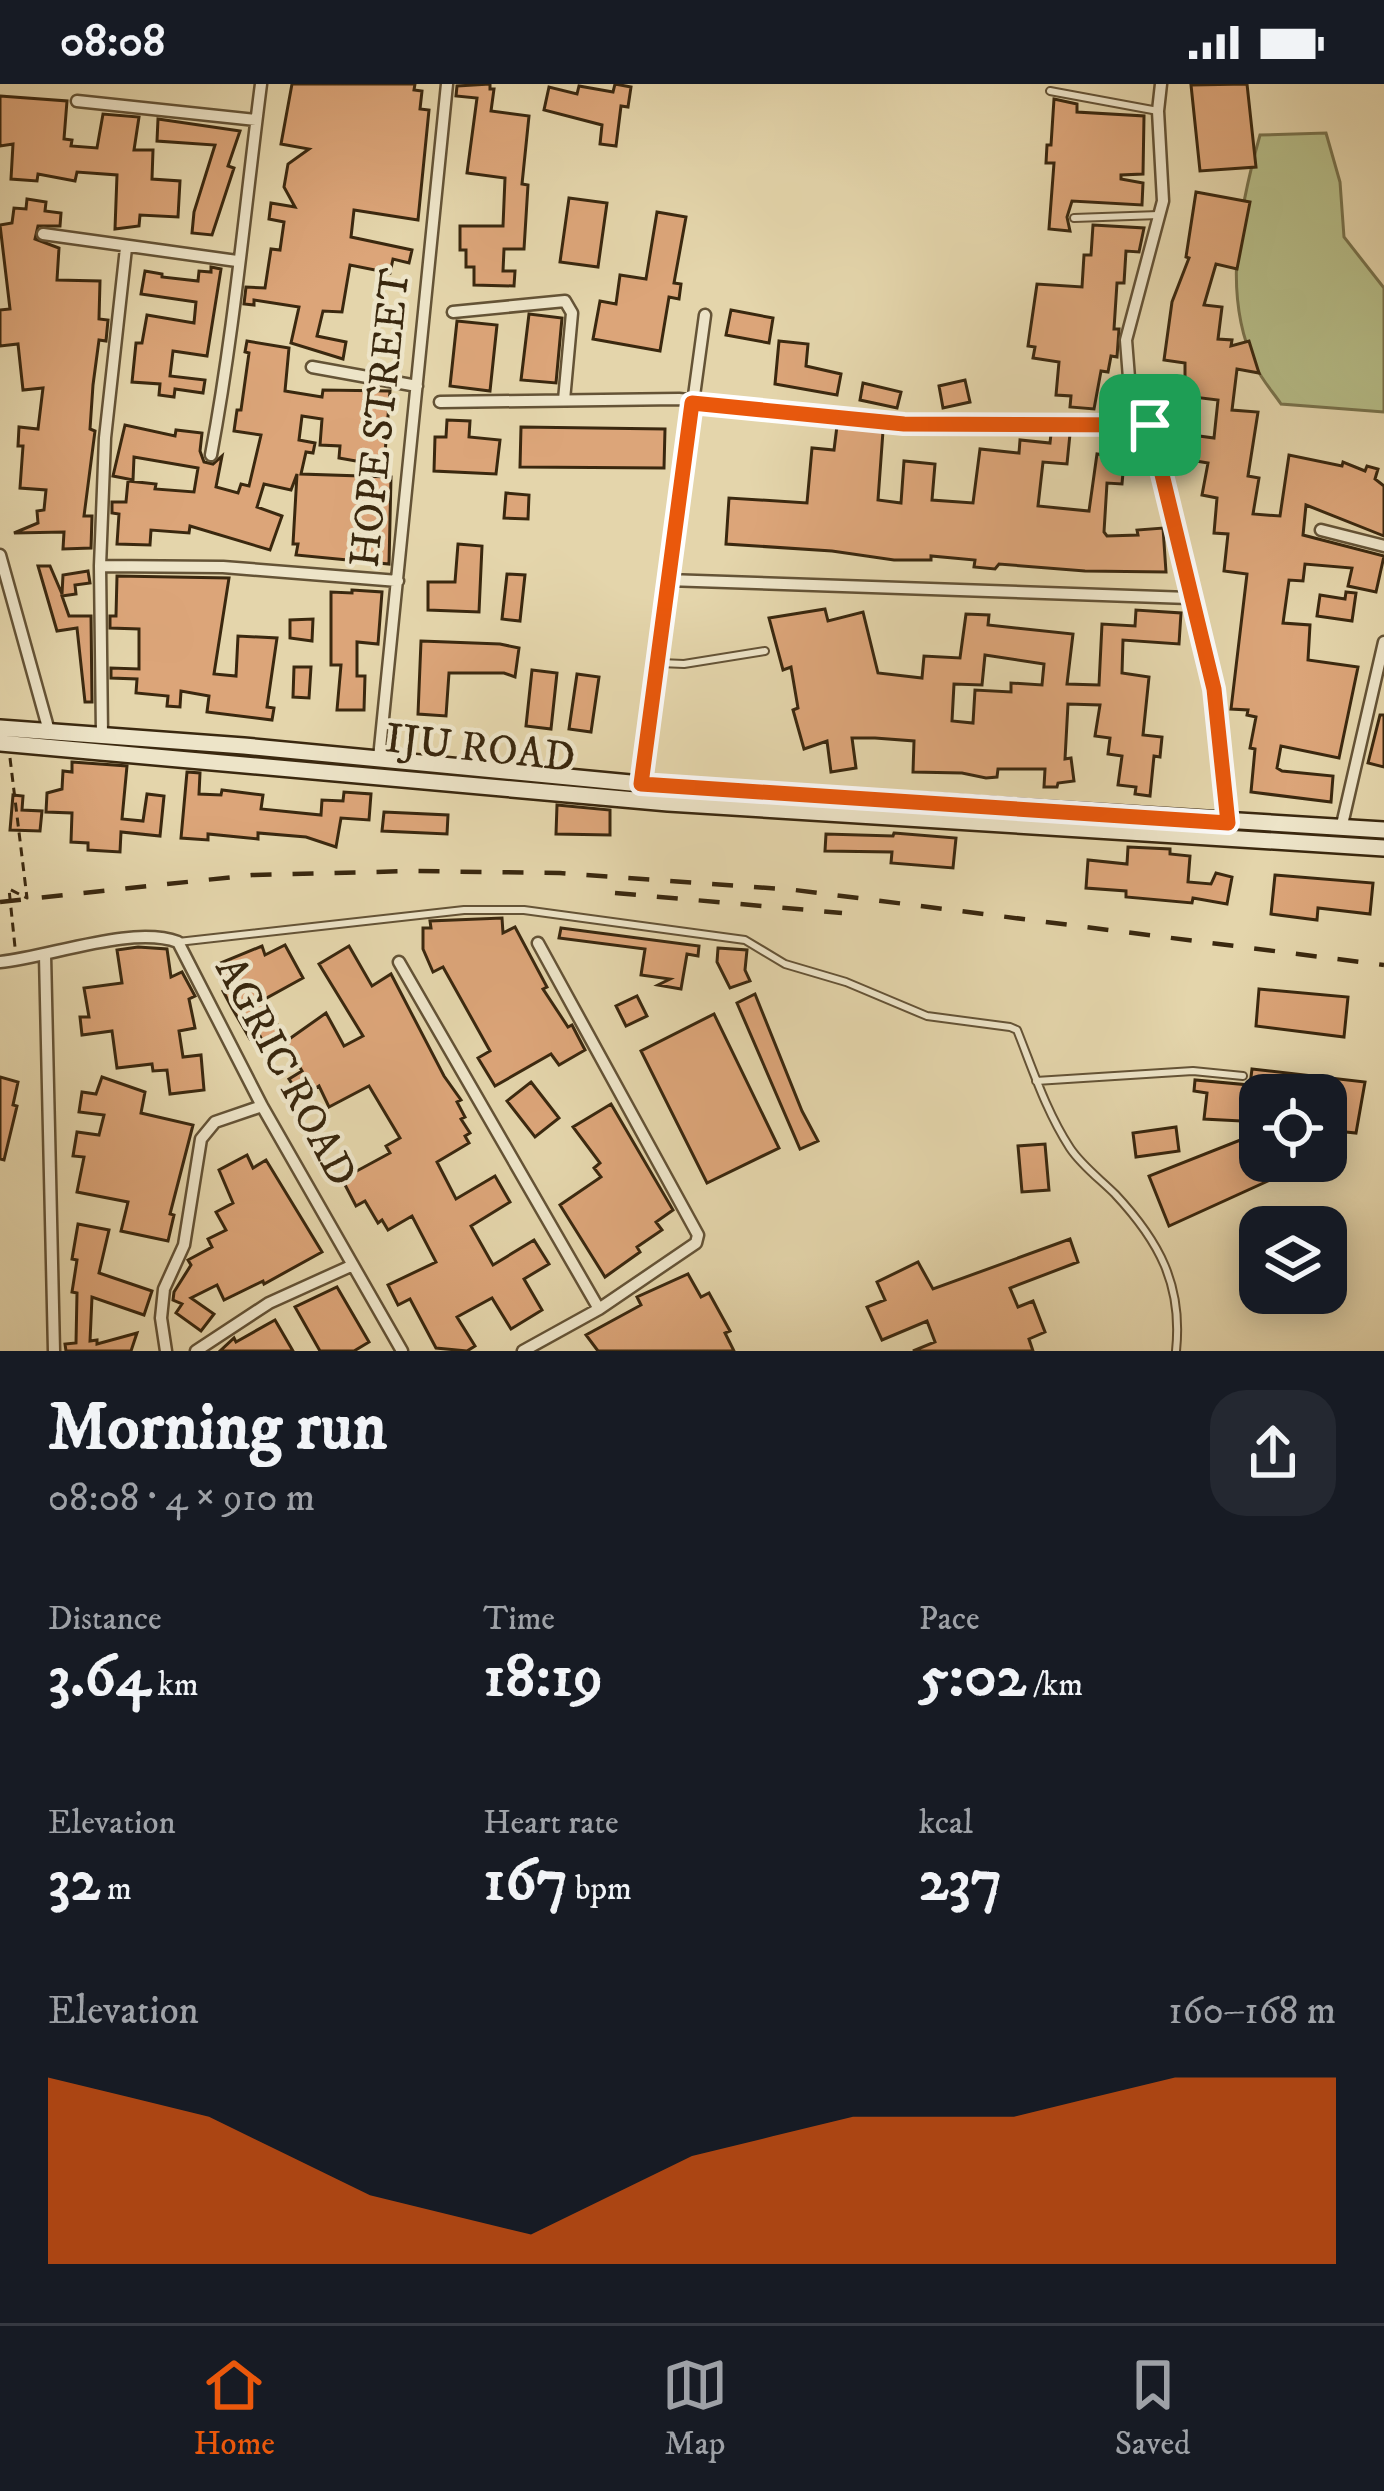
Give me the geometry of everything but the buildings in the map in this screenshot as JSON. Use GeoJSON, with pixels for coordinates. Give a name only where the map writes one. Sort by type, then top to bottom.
{"type":"FeatureCollection","features":[{"type":"Feature","properties":{"kind":"main road","name":"IJU ROAD"},"geometry":{"type":"LineString","coordinates":[[3,738],[49,731],[102,734],[1384,848]]}},
{"type":"Feature","properties":{"kind":"main road","name":"IJU ROAD"},"geometry":{"type":"LineString","coordinates":[[3,738],[668,803],[1162,826],[1228,823],[1384,830]]}},
{"type":"Feature","properties":{"kind":"street"},"geometry":{"type":"LineString","coordinates":[[211,455],[230,350],[236,262],[261,84]]}},
{"type":"Feature","properties":{"kind":"street","name":"HOPE STREET"},"geometry":{"type":"LineString","coordinates":[[380,758],[446,84]]}},
{"type":"Feature","properties":{"kind":"street"},"geometry":{"type":"LineString","coordinates":[[1161,84],[1157,111],[1163,186],[1126,340],[1130,378],[1150,425],[1172,506],[1189,598],[1214,689],[1228,823]]}},
{"type":"Feature","properties":{"kind":"street"},"geometry":{"type":"LineString","coordinates":[[76,101],[256,120]]}},
{"type":"Feature","properties":{"kind":"street"},"geometry":{"type":"LineString","coordinates":[[43,234],[236,262]]}},
{"type":"Feature","properties":{"kind":"street"},"geometry":{"type":"LineString","coordinates":[[102,734],[100,566],[106,438],[126,248]]}},
{"type":"Feature","properties":{"kind":"street"},"geometry":{"type":"LineString","coordinates":[[453,312],[565,301],[572,306],[564,400]]}},
{"type":"Feature","properties":{"kind":"street"},"geometry":{"type":"LineString","coordinates":[[641,784],[705,315]]}},
{"type":"Feature","properties":{"kind":"street"},"geometry":{"type":"LineString","coordinates":[[312,367],[417,386]]}},
{"type":"Feature","properties":{"kind":"street"},"geometry":{"type":"LineString","coordinates":[[440,402],[679,399],[904,424],[1150,425]]}},
{"type":"Feature","properties":{"kind":"street"},"geometry":{"type":"LineString","coordinates":[[1321,530],[1384,546]]}},
{"type":"Feature","properties":{"kind":"street"},"geometry":{"type":"LineString","coordinates":[[0,555],[49,731]]}},
{"type":"Feature","properties":{"kind":"street"},"geometry":{"type":"LineString","coordinates":[[100,566],[223,567],[398,581]]}},
{"type":"Feature","properties":{"kind":"street"},"geometry":{"type":"LineString","coordinates":[[667,580],[1189,598]]}},
{"type":"Feature","properties":{"kind":"street"},"geometry":{"type":"LineString","coordinates":[[1341,829],[1384,642]]}},
{"type":"Feature","properties":{"kind":"street","name":"AGRIC ROAD"},"geometry":{"type":"LineString","coordinates":[[0,962],[133,938],[164,937],[178,942],[262,1106],[402,1351]]}},
{"type":"Feature","properties":{"kind":"street"},"geometry":{"type":"LineString","coordinates":[[524,1351],[599,1310],[696,1243],[698,1235],[538,943]]}},
{"type":"Feature","properties":{"kind":"street"},"geometry":{"type":"LineString","coordinates":[[45,955],[54,1351]]}},
{"type":"Feature","properties":{"kind":"street"},"geometry":{"type":"LineString","coordinates":[[399,962],[599,1310]]}},
{"type":"Feature","properties":{"kind":"street"},"geometry":{"type":"LineString","coordinates":[[166,1351],[161,1318],[164,1289],[184,1245],[201,1138],[215,1122],[262,1106]]}},
{"type":"Feature","properties":{"kind":"street"},"geometry":{"type":"LineString","coordinates":[[196,1351],[268,1303],[353,1265]]}},
{"type":"Feature","properties":{"kind":"lane"},"geometry":{"type":"LineString","coordinates":[[1050,91],[1157,111]]}},
{"type":"Feature","properties":{"kind":"lane"},"geometry":{"type":"LineString","coordinates":[[1074,218],[1159,215]]}},
{"type":"Feature","properties":{"kind":"lane"},"geometry":{"type":"LineString","coordinates":[[656,663],[684,664],[765,651]]}},
{"type":"Feature","properties":{"kind":"lane"},"geometry":{"type":"LineString","coordinates":[[178,942],[464,910],[524,910],[745,940],[785,964],[846,982],[927,1016],[1017,1030],[1070,1149],[1154,1238],[1179,1319],[1176,1351]]}},
{"type":"Feature","properties":{"kind":"lane"},"geometry":{"type":"LineString","coordinates":[[1036,1081],[1193,1071],[1239,1076]]}},
{"type":"Feature","properties":{"kind":"path"},"geometry":{"type":"LineString","coordinates":[[3,738],[27,898],[9,889],[16,961]]}},
{"type":"Feature","properties":{"kind":"green space"},"geometry":{"type":"Polygon","coordinates":[[[1326,133],[1340,182],[1344,237],[1384,288],[1384,412],[1281,404],[1255,365],[1245,338],[1236,280],[1237,250],[1260,135],[1326,133]]]}},
{"type":"Feature","properties":{"kind":"railway"},"geometry":{"type":"LineString","coordinates":[[0,902],[252,875],[560,873],[795,890],[1384,965]]}},
{"type":"Feature","properties":{"kind":"railway"},"geometry":{"type":"LineString","coordinates":[[615,893],[842,913]]}},
{"type":"Feature","properties":{"kind":"route"},"geometry":{"type":"LineString","coordinates":[[692,403],[904,424],[1150,425],[1214,689],[1228,823],[641,784],[692,403]]}}]}
